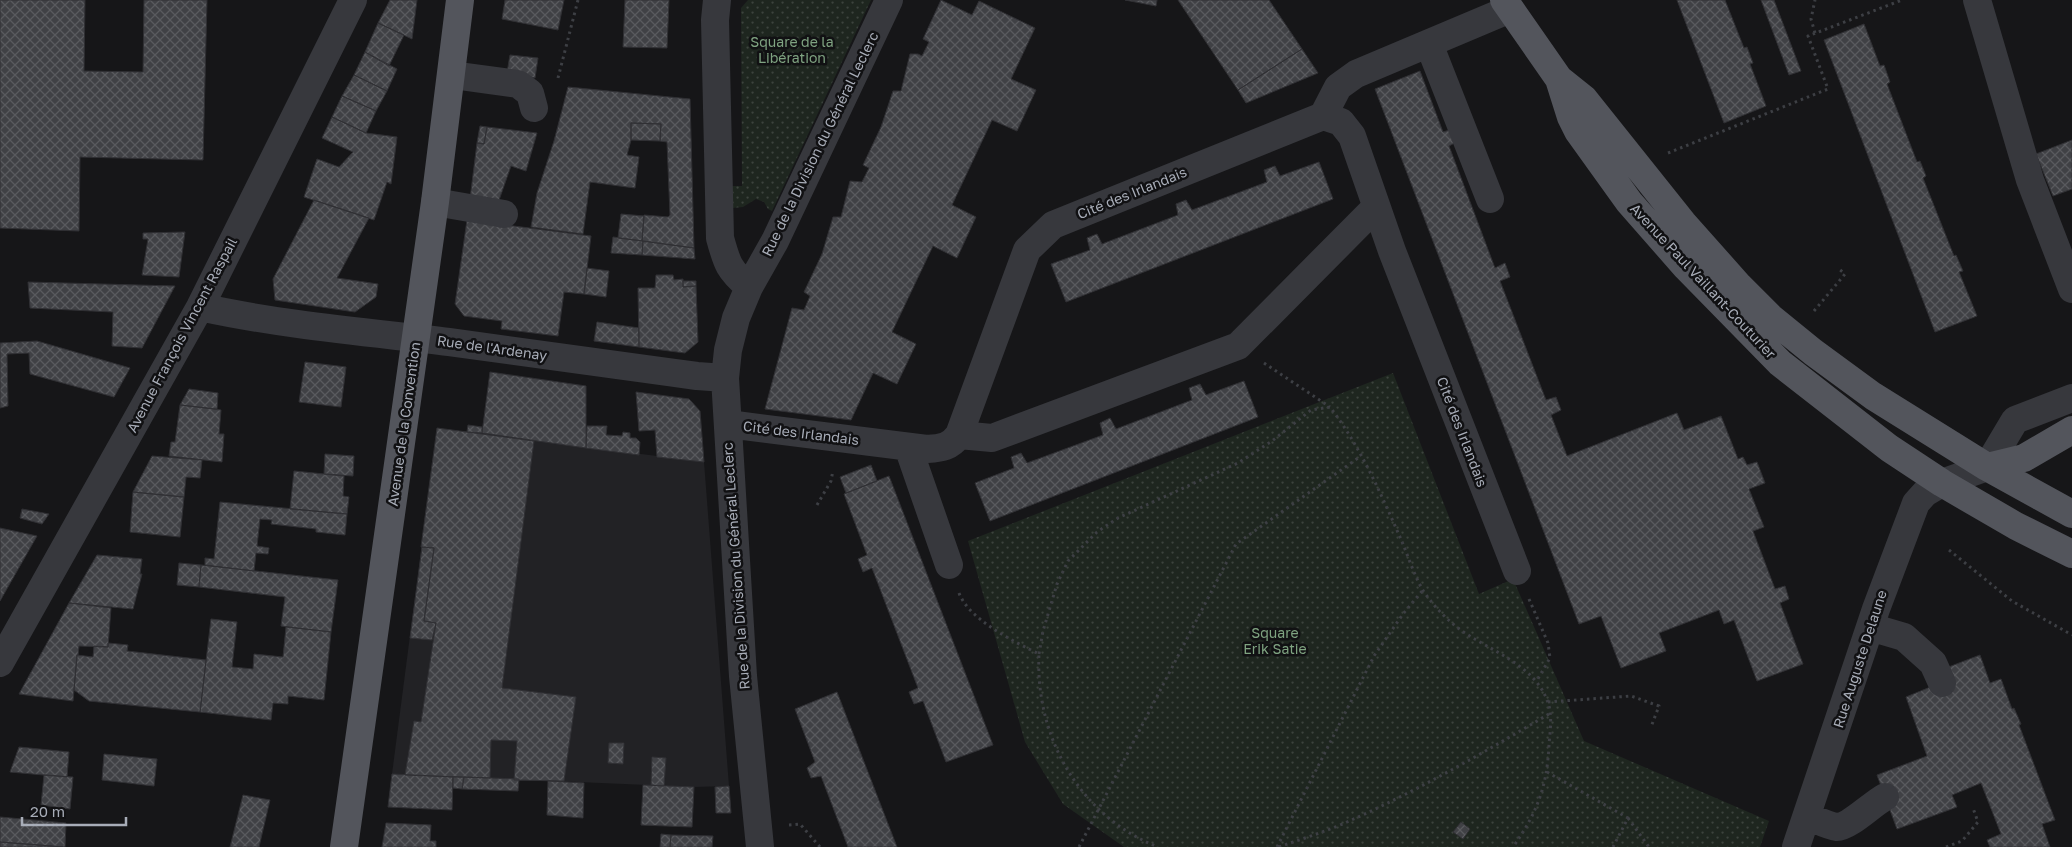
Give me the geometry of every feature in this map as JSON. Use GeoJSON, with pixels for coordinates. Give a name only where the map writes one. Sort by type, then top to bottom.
{"type":"FeatureCollection","features":[{"type":"Feature","properties":{"kind":"main road","name":"Avenue de la Convention"},"geometry":{"type":"LineString","coordinates":[[344,847],[435,202],[460,0]]}},
{"type":"Feature","properties":{"kind":"main road","name":"Avenue Paul Vaillant-Couturier"},"geometry":{"type":"LineString","coordinates":[[1507,5],[1559,79],[1584,99],[1718,263],[1764,311],[1793,336],[1873,396],[1987,467],[2072,514]]}},
{"type":"Feature","properties":{"kind":"main road","name":"Avenue Paul Vaillant-Couturier"},"geometry":{"type":"LineString","coordinates":[[1559,79],[1571,117],[1584,141],[1629,202],[1726,310],[1780,363],[1889,448],[1942,483],[2016,526],[2072,554]]}},
{"type":"Feature","properties":{"kind":"main road"},"geometry":{"type":"LineString","coordinates":[[1987,467],[2024,458],[2072,430]]}},
{"type":"Feature","properties":{"kind":"street","name":"Avenue François Vincent Raspail"},"geometry":{"type":"LineString","coordinates":[[0,663],[200,307],[353,0]]}},
{"type":"Feature","properties":{"kind":"street"},"geometry":{"type":"LineString","coordinates":[[717,0],[715,20],[720,238],[727,263],[739,279],[749,288]]}},
{"type":"Feature","properties":{"kind":"street","name":"Rue de la Division du Général Leclerc"},"geometry":{"type":"LineString","coordinates":[[760,847],[743,676],[725,378],[728,350],[736,318],[749,288],[776,241],[889,0]]}},
{"type":"Feature","properties":{"kind":"street"},"geometry":{"type":"LineString","coordinates":[[1977,0],[2030,180],[2072,289]]}},
{"type":"Feature","properties":{"kind":"street"},"geometry":{"type":"LineString","coordinates":[[1323,116],[1338,87],[1356,74],[1428,44],[1507,5]]}},
{"type":"Feature","properties":{"kind":"street"},"geometry":{"type":"LineString","coordinates":[[1428,44],[1490,199]]}},
{"type":"Feature","properties":{"kind":"street"},"geometry":{"type":"LineString","coordinates":[[452,75],[518,84],[530,93],[534,108]]}},
{"type":"Feature","properties":{"kind":"street","name":"Cité des Irlandais"},"geometry":{"type":"LineString","coordinates":[[728,424],[908,447],[941,448],[952,444],[959,435],[1027,250],[1053,225],[1323,116],[1341,122],[1352,136],[1376,208],[1516,571]]}},
{"type":"Feature","properties":{"kind":"street"},"geometry":{"type":"LineString","coordinates":[[435,202],[504,214]]}},
{"type":"Feature","properties":{"kind":"street"},"geometry":{"type":"LineString","coordinates":[[959,435],[992,438],[1238,346],[1376,208]]}},
{"type":"Feature","properties":{"kind":"street","name":"Rue de l'Ardenay"},"geometry":{"type":"LineString","coordinates":[[200,307],[239,316],[697,376],[725,378]]}},
{"type":"Feature","properties":{"kind":"street"},"geometry":{"type":"LineString","coordinates":[[1987,467],[2015,420],[2072,398]]}},
{"type":"Feature","properties":{"kind":"street"},"geometry":{"type":"LineString","coordinates":[[908,447],[949,565]]}},
{"type":"Feature","properties":{"kind":"street","name":"Rue Auguste Delaune"},"geometry":{"type":"LineString","coordinates":[[1796,847],[1870,627],[1916,504],[1925,493],[1942,483],[1987,467]]}},
{"type":"Feature","properties":{"kind":"street"},"geometry":{"type":"LineString","coordinates":[[1870,627],[1904,637],[1933,663],[1942,683]]}},
{"type":"Feature","properties":{"kind":"street"},"geometry":{"type":"LineString","coordinates":[[1807,816],[1837,827],[1849,824],[1872,804],[1885,798]]}},
{"type":"Feature","properties":{"kind":"path"},"geometry":{"type":"LineString","coordinates":[[556,86],[578,0]]}},
{"type":"Feature","properties":{"kind":"path"},"geometry":{"type":"LineString","coordinates":[[1815,0],[1811,19],[1815,33]]}},
{"type":"Feature","properties":{"kind":"path"},"geometry":{"type":"LineString","coordinates":[[1664,154],[1828,89],[1808,36],[1902,0]]}},
{"type":"Feature","properties":{"kind":"path"},"geometry":{"type":"LineString","coordinates":[[1793,336],[1845,274],[1839,269]]}},
{"type":"Feature","properties":{"kind":"path"},"geometry":{"type":"LineString","coordinates":[[1238,346],[1330,407],[1347,429],[1381,495],[1423,590],[1437,611],[1459,629],[1518,665],[1536,682],[1548,702],[1548,772],[1535,810],[1513,847]]}},
{"type":"Feature","properties":{"kind":"path"},"geometry":{"type":"LineString","coordinates":[[1158,847],[1145,842],[1123,828],[1084,796],[1060,759],[1047,726],[1040,698],[1039,654],[1043,631],[1057,584],[1068,561],[1096,532],[1118,518],[1238,463],[1272,441],[1311,410],[1330,407]]}},
{"type":"Feature","properties":{"kind":"path"},"geometry":{"type":"LineString","coordinates":[[1079,847],[1236,544],[1361,456]]}},
{"type":"Feature","properties":{"kind":"path"},"geometry":{"type":"LineString","coordinates":[[817,505],[831,481],[832,474]]}},
{"type":"Feature","properties":{"kind":"path"},"geometry":{"type":"LineString","coordinates":[[1949,550],[2012,601],[2072,635]]}},
{"type":"Feature","properties":{"kind":"path"},"geometry":{"type":"LineString","coordinates":[[949,565],[962,600],[980,619],[1017,643],[1039,654]]}},
{"type":"Feature","properties":{"kind":"path"},"geometry":{"type":"LineString","coordinates":[[1516,571],[1548,643],[1550,658],[1536,682]]}},
{"type":"Feature","properties":{"kind":"path"},"geometry":{"type":"LineString","coordinates":[[1278,847],[1374,656],[1423,590]]}},
{"type":"Feature","properties":{"kind":"path"},"geometry":{"type":"LineString","coordinates":[[1548,702],[1631,696],[1659,706],[1651,727]]}},
{"type":"Feature","properties":{"kind":"path"},"geometry":{"type":"LineString","coordinates":[[1278,847],[1345,823],[1413,791],[1470,761],[1549,714]]}},
{"type":"Feature","properties":{"kind":"path"},"geometry":{"type":"LineString","coordinates":[[1548,772],[1628,818],[1648,847]]}},
{"type":"Feature","properties":{"kind":"path"},"geometry":{"type":"LineString","coordinates":[[1946,847],[1962,841],[1978,822],[1973,808]]}},
{"type":"Feature","properties":{"kind":"path"},"geometry":{"type":"LineString","coordinates":[[1614,847],[1628,818]]}},
{"type":"Feature","properties":{"kind":"path"},"geometry":{"type":"LineString","coordinates":[[809,833],[820,847]]}},
{"type":"Feature","properties":{"kind":"shaded area"},"geometry":{"type":"Polygon","coordinates":[[[437,428],[704,462],[729,786],[694,787],[392,774],[437,428]]]}},
{"type":"Feature","properties":{"kind":"green space","name":"Square de la Libération"},"geometry":{"type":"Polygon","coordinates":[[[748,0],[871,0],[772,211],[768,209],[764,202],[756,199],[743,207],[732,208],[732,186],[742,186],[741,8],[748,0]]]}},
{"type":"Feature","properties":{"kind":"green space","name":"Square Erik Satie"},"geometry":{"type":"Polygon","coordinates":[[[1393,373],[1479,594],[1513,579],[1584,741],[1769,821],[1760,847],[1124,847],[1063,804],[1025,742],[968,541],[1393,373]]]}},
{"type":"Feature","properties":{"kind":"building"},"geometry":{"type":"Polygon","coordinates":[[[0,0],[85,0],[84,71],[143,72],[144,0],[207,0],[203,160],[80,157],[79,231],[0,228],[0,0]]]}},
{"type":"Feature","properties":{"kind":"building"},"geometry":{"type":"Polygon","coordinates":[[[390,0],[417,0],[412,39],[378,23],[390,0]]]}},
{"type":"Feature","properties":{"kind":"building"},"geometry":{"type":"Polygon","coordinates":[[[505,0],[564,0],[558,30],[502,19],[505,0]]]}},
{"type":"Feature","properties":{"kind":"building"},"geometry":{"type":"Polygon","coordinates":[[[625,0],[669,0],[667,48],[623,47],[625,0]]]}},
{"type":"Feature","properties":{"kind":"building"},"geometry":{"type":"Polygon","coordinates":[[[941,0],[972,15],[979,1],[1035,28],[1011,79],[1036,90],[1017,131],[992,120],[952,205],[976,217],[957,258],[933,246],[892,332],[916,344],[897,384],[873,373],[851,420],[765,409],[792,308],[804,310],[810,296],[804,292],[822,254],[833,217],[841,217],[850,181],[862,182],[869,168],[863,165],[881,127],[893,91],[901,91],[910,54],[922,56],[929,42],[923,39],[941,0]]]}},
{"type":"Feature","properties":{"kind":"building"},"geometry":{"type":"Polygon","coordinates":[[[1125,0],[1157,0],[1156,6],[1125,0]]]}},
{"type":"Feature","properties":{"kind":"building"},"geometry":{"type":"Polygon","coordinates":[[[1178,0],[1269,0],[1302,49],[1238,90],[1178,0]]]}},
{"type":"Feature","properties":{"kind":"building"},"geometry":{"type":"Polygon","coordinates":[[[1677,0],[1725,0],[1744,48],[1747,47],[1753,63],[1750,64],[1766,106],[1724,123],[1677,0]]]}},
{"type":"Feature","properties":{"kind":"building"},"geometry":{"type":"Polygon","coordinates":[[[1761,0],[1774,0],[1801,71],[1789,75],[1761,0]]]}},
{"type":"Feature","properties":{"kind":"building"},"geometry":{"type":"Polygon","coordinates":[[[378,23],[404,35],[389,66],[365,52],[378,23]]]}},
{"type":"Feature","properties":{"kind":"building"},"geometry":{"type":"Polygon","coordinates":[[[1864,24],[1880,66],[1884,65],[1890,82],[1887,84],[1917,162],[1920,161],[1926,176],[1923,178],[1954,256],[1956,255],[1963,271],[1959,272],[1977,316],[1935,332],[1824,40],[1864,24]]]}},
{"type":"Feature","properties":{"kind":"building"},"geometry":{"type":"Polygon","coordinates":[[[1302,49],[1318,73],[1246,103],[1238,90],[1302,49]]]}},
{"type":"Feature","properties":{"kind":"building"},"geometry":{"type":"Polygon","coordinates":[[[365,52],[397,69],[387,91],[354,75],[365,52]]]}},
{"type":"Feature","properties":{"kind":"building"},"geometry":{"type":"Polygon","coordinates":[[[510,55],[538,58],[535,78],[507,73],[510,55]]]}},
{"type":"Feature","properties":{"kind":"building"},"geometry":{"type":"Polygon","coordinates":[[[1420,71],[1443,132],[1453,129],[1458,141],[1449,146],[1495,268],[1505,263],[1510,277],[1500,281],[1546,400],[1556,397],[1561,410],[1551,415],[1567,456],[1677,413],[1684,430],[1721,416],[1738,459],[1743,457],[1747,465],[1757,462],[1765,483],[1749,489],[1764,527],[1753,531],[1775,589],[1785,586],[1789,599],[1780,603],[1803,664],[1757,681],[1734,620],[1724,624],[1719,610],[1659,633],[1666,651],[1621,668],[1601,616],[1579,624],[1375,89],[1420,71]]]}},
{"type":"Feature","properties":{"kind":"building"},"geometry":{"type":"Polygon","coordinates":[[[354,75],[387,91],[376,111],[342,96],[354,75]]]}},
{"type":"Feature","properties":{"kind":"building"},"geometry":{"type":"Polygon","coordinates":[[[568,87],[690,99],[694,248],[642,241],[644,215],[668,217],[670,215],[667,142],[660,141],[661,124],[631,123],[631,140],[627,155],[639,157],[635,188],[590,182],[583,234],[531,227],[537,193],[554,141],[568,87]]]}},
{"type":"Feature","properties":{"kind":"building"},"geometry":{"type":"Polygon","coordinates":[[[342,96],[376,111],[366,133],[332,117],[342,96]]]}},
{"type":"Feature","properties":{"kind":"building"},"geometry":{"type":"Polygon","coordinates":[[[332,117],[366,133],[397,137],[391,184],[387,182],[374,220],[304,197],[317,159],[339,167],[353,152],[322,138],[332,117]]]}},
{"type":"Feature","properties":{"kind":"building"},"geometry":{"type":"Polygon","coordinates":[[[631,123],[661,124],[660,141],[631,140],[631,123]]]}},
{"type":"Feature","properties":{"kind":"building"},"geometry":{"type":"Polygon","coordinates":[[[480,126],[487,127],[484,144],[477,143],[480,126]]]}},
{"type":"Feature","properties":{"kind":"building"},"geometry":{"type":"Polygon","coordinates":[[[487,127],[537,133],[526,171],[511,166],[498,203],[470,199],[477,143],[484,144],[487,127]]]}},
{"type":"Feature","properties":{"kind":"building"},"geometry":{"type":"Polygon","coordinates":[[[2072,140],[2072,189],[2053,196],[2036,154],[2072,140]]]}},
{"type":"Feature","properties":{"kind":"building"},"geometry":{"type":"Polygon","coordinates":[[[1319,162],[1333,199],[1066,302],[1051,264],[1090,250],[1087,238],[1097,234],[1102,244],[1178,215],[1176,204],[1186,200],[1192,210],[1267,182],[1264,170],[1275,166],[1280,176],[1319,162]]]}},
{"type":"Feature","properties":{"kind":"building"},"geometry":{"type":"Polygon","coordinates":[[[314,200],[369,218],[337,278],[378,284],[376,297],[355,312],[275,300],[273,279],[314,200]]]}},
{"type":"Feature","properties":{"kind":"building"},"geometry":{"type":"Polygon","coordinates":[[[621,214],[644,216],[642,241],[618,238],[621,214]]]}},
{"type":"Feature","properties":{"kind":"building"},"geometry":{"type":"Polygon","coordinates":[[[467,220],[591,236],[584,294],[564,292],[558,336],[501,329],[502,321],[464,316],[455,304],[467,220]]]}},
{"type":"Feature","properties":{"kind":"building"},"geometry":{"type":"Polygon","coordinates":[[[185,232],[179,277],[142,275],[148,239],[143,239],[143,233],[185,232]]]}},
{"type":"Feature","properties":{"kind":"building"},"geometry":{"type":"Polygon","coordinates":[[[613,237],[643,241],[642,255],[611,253],[613,237]]]}},
{"type":"Feature","properties":{"kind":"building"},"geometry":{"type":"Polygon","coordinates":[[[643,241],[694,248],[695,259],[642,255],[643,241]]]}},
{"type":"Feature","properties":{"kind":"building"},"geometry":{"type":"Polygon","coordinates":[[[587,268],[609,271],[606,297],[584,294],[587,268]]]}},
{"type":"Feature","properties":{"kind":"building"},"geometry":{"type":"Polygon","coordinates":[[[656,275],[673,275],[674,280],[683,279],[683,287],[696,286],[698,342],[685,353],[639,347],[638,288],[655,288],[656,275]]]}},
{"type":"Feature","properties":{"kind":"building"},"geometry":{"type":"Polygon","coordinates":[[[683,281],[696,281],[696,286],[683,287],[683,281]]]}},
{"type":"Feature","properties":{"kind":"building"},"geometry":{"type":"Polygon","coordinates":[[[28,282],[175,286],[142,348],[112,346],[113,312],[30,308],[28,282]]]}},
{"type":"Feature","properties":{"kind":"building"},"geometry":{"type":"Polygon","coordinates":[[[597,322],[639,328],[639,347],[594,341],[597,322]]]}},
{"type":"Feature","properties":{"kind":"building"},"geometry":{"type":"Polygon","coordinates":[[[37,341],[130,368],[114,397],[30,374],[29,353],[7,354],[8,406],[0,408],[0,343],[37,341]]]}},
{"type":"Feature","properties":{"kind":"building"},"geometry":{"type":"Polygon","coordinates":[[[305,362],[346,367],[341,407],[299,402],[305,362]]]}},
{"type":"Feature","properties":{"kind":"building"},"geometry":{"type":"Polygon","coordinates":[[[490,372],[586,386],[586,448],[482,433],[490,372]]]}},
{"type":"Feature","properties":{"kind":"building"},"geometry":{"type":"Polygon","coordinates":[[[1244,381],[1258,417],[990,521],[975,483],[1014,468],[1011,457],[1021,453],[1027,463],[1103,435],[1100,423],[1110,418],[1116,429],[1192,400],[1189,388],[1200,384],[1206,395],[1244,381]]]}},
{"type":"Feature","properties":{"kind":"building"},"geometry":{"type":"Polygon","coordinates":[[[189,389],[218,393],[217,409],[180,405],[189,389]]]}},
{"type":"Feature","properties":{"kind":"building"},"geometry":{"type":"Polygon","coordinates":[[[636,392],[689,399],[700,411],[704,462],[657,457],[655,430],[639,431],[636,392]]]}},
{"type":"Feature","properties":{"kind":"building"},"geometry":{"type":"Polygon","coordinates":[[[180,405],[221,410],[219,434],[224,434],[222,462],[169,456],[171,442],[175,442],[180,405]]]}},
{"type":"Feature","properties":{"kind":"building"},"geometry":{"type":"Polygon","coordinates":[[[468,425],[482,427],[482,433],[467,432],[468,425]]]}},
{"type":"Feature","properties":{"kind":"building"},"geometry":{"type":"Polygon","coordinates":[[[587,426],[607,426],[606,435],[622,436],[623,432],[630,433],[630,438],[636,438],[640,442],[639,455],[586,448],[587,426]]]}},
{"type":"Feature","properties":{"kind":"building"},"geometry":{"type":"Polygon","coordinates":[[[437,428],[534,441],[502,688],[576,697],[564,781],[514,780],[517,741],[491,740],[490,778],[405,775],[414,721],[421,722],[436,623],[424,621],[434,548],[421,547],[437,428]]]}},
{"type":"Feature","properties":{"kind":"building"},"geometry":{"type":"Polygon","coordinates":[[[325,454],[354,456],[353,476],[324,474],[325,454]]]}},
{"type":"Feature","properties":{"kind":"building"},"geometry":{"type":"Polygon","coordinates":[[[152,456],[202,460],[200,478],[186,477],[184,497],[133,492],[152,456]]]}},
{"type":"Feature","properties":{"kind":"building"},"geometry":{"type":"Polygon","coordinates":[[[871,465],[877,481],[846,493],[840,477],[871,465]]]}},
{"type":"Feature","properties":{"kind":"building"},"geometry":{"type":"Polygon","coordinates":[[[294,471],[344,476],[343,496],[349,497],[347,514],[290,509],[294,471]]]}},
{"type":"Feature","properties":{"kind":"building"},"geometry":{"type":"Polygon","coordinates":[[[889,476],[993,745],[946,762],[923,701],[914,704],[909,692],[918,688],[872,568],[863,572],[858,559],[867,555],[844,494],[889,476]]]}},
{"type":"Feature","properties":{"kind":"building"},"geometry":{"type":"Polygon","coordinates":[[[133,492],[184,497],[180,537],[130,532],[133,492]]]}},
{"type":"Feature","properties":{"kind":"building"},"geometry":{"type":"Polygon","coordinates":[[[220,502],[347,514],[345,535],[316,532],[316,529],[271,524],[272,520],[260,519],[257,546],[269,548],[268,554],[256,553],[254,571],[205,565],[205,558],[214,559],[220,502]]]}},
{"type":"Feature","properties":{"kind":"building"},"geometry":{"type":"Polygon","coordinates":[[[22,509],[49,514],[42,524],[20,518],[22,509]]]}},
{"type":"Feature","properties":{"kind":"building"},"geometry":{"type":"Polygon","coordinates":[[[0,528],[37,536],[0,601],[0,528]]]}},
{"type":"Feature","properties":{"kind":"building"},"geometry":{"type":"Polygon","coordinates":[[[422,547],[434,548],[424,621],[436,623],[432,640],[410,638],[422,547]]]}},
{"type":"Feature","properties":{"kind":"building"},"geometry":{"type":"Polygon","coordinates":[[[97,555],[142,559],[140,574],[142,574],[133,609],[69,603],[97,555]]]}},
{"type":"Feature","properties":{"kind":"building"},"geometry":{"type":"Polygon","coordinates":[[[179,563],[201,565],[199,587],[177,585],[179,563]]]}},
{"type":"Feature","properties":{"kind":"building"},"geometry":{"type":"Polygon","coordinates":[[[201,565],[338,580],[331,632],[281,626],[285,597],[199,587],[201,565]]]}},
{"type":"Feature","properties":{"kind":"building"},"geometry":{"type":"Polygon","coordinates":[[[69,603],[111,608],[108,647],[79,646],[73,701],[19,694],[69,603]]]}},
{"type":"Feature","properties":{"kind":"building"},"geometry":{"type":"Polygon","coordinates":[[[211,619],[237,622],[232,667],[253,669],[254,654],[283,657],[286,627],[331,632],[324,700],[288,696],[288,704],[273,703],[271,720],[200,712],[211,619]]]}},
{"type":"Feature","properties":{"kind":"building"},"geometry":{"type":"Polygon","coordinates":[[[108,643],[128,645],[127,651],[206,660],[200,712],[89,701],[74,690],[77,655],[93,657],[94,646],[108,647],[108,643]]]}},
{"type":"Feature","properties":{"kind":"building"},"geometry":{"type":"Polygon","coordinates":[[[1980,655],[1990,683],[2001,679],[2012,709],[2014,708],[2021,724],[2019,725],[2055,820],[2042,824],[2050,847],[1990,847],[1987,840],[2001,834],[1981,783],[1952,795],[1957,807],[1897,829],[1877,775],[1927,756],[1906,697],[1950,679],[1946,668],[1980,655]]]}},
{"type":"Feature","properties":{"kind":"building"},"geometry":{"type":"Polygon","coordinates":[[[837,692],[897,847],[848,847],[821,776],[811,778],[807,768],[815,762],[795,709],[837,692]]]}},
{"type":"Feature","properties":{"kind":"building"},"geometry":{"type":"Polygon","coordinates":[[[609,743],[624,743],[623,764],[608,763],[609,743]]]}},
{"type":"Feature","properties":{"kind":"building"},"geometry":{"type":"Polygon","coordinates":[[[19,747],[69,752],[67,777],[10,772],[19,747]]]}},
{"type":"Feature","properties":{"kind":"building"},"geometry":{"type":"Polygon","coordinates":[[[104,754],[157,759],[154,786],[102,780],[104,754]]]}},
{"type":"Feature","properties":{"kind":"building"},"geometry":{"type":"Polygon","coordinates":[[[652,757],[666,758],[664,786],[651,785],[652,757]]]}},
{"type":"Feature","properties":{"kind":"building"},"geometry":{"type":"Polygon","coordinates":[[[392,774],[453,777],[452,810],[388,807],[392,774]]]}},
{"type":"Feature","properties":{"kind":"building"},"geometry":{"type":"Polygon","coordinates":[[[44,775],[73,777],[70,809],[41,805],[44,775]]]}},
{"type":"Feature","properties":{"kind":"building"},"geometry":{"type":"Polygon","coordinates":[[[453,777],[464,777],[462,789],[453,788],[453,777]]]}},
{"type":"Feature","properties":{"kind":"building"},"geometry":{"type":"Polygon","coordinates":[[[464,777],[519,779],[518,791],[462,789],[464,777]]]}},
{"type":"Feature","properties":{"kind":"building"},"geometry":{"type":"Polygon","coordinates":[[[548,781],[584,783],[583,818],[547,815],[548,781]]]}},
{"type":"Feature","properties":{"kind":"building"},"geometry":{"type":"Polygon","coordinates":[[[643,785],[694,787],[692,827],[641,825],[643,785]]]}},
{"type":"Feature","properties":{"kind":"building"},"geometry":{"type":"Polygon","coordinates":[[[729,786],[731,813],[716,813],[715,787],[729,786]]]}},
{"type":"Feature","properties":{"kind":"building"},"geometry":{"type":"Polygon","coordinates":[[[243,795],[270,800],[259,847],[230,847],[243,795]]]}},
{"type":"Feature","properties":{"kind":"building"},"geometry":{"type":"Polygon","coordinates":[[[0,817],[66,823],[65,847],[0,842],[0,817]]]}},
{"type":"Feature","properties":{"kind":"building"},"geometry":{"type":"Polygon","coordinates":[[[1461,822],[1470,829],[1463,839],[1453,832],[1461,822]]]}},
{"type":"Feature","properties":{"kind":"building"},"geometry":{"type":"Polygon","coordinates":[[[386,823],[431,825],[430,841],[436,841],[436,847],[382,847],[386,823]]]}},
{"type":"Feature","properties":{"kind":"building"},"geometry":{"type":"Polygon","coordinates":[[[661,834],[671,835],[670,847],[660,847],[661,834]]]}},
{"type":"Feature","properties":{"kind":"building"},"geometry":{"type":"Polygon","coordinates":[[[671,835],[713,836],[712,847],[670,847],[671,835]]]}},
{"type":"Feature","properties":{"kind":"building"},"geometry":{"type":"Polygon","coordinates":[[[0,842],[63,847],[0,847],[0,842]]]}}]}
